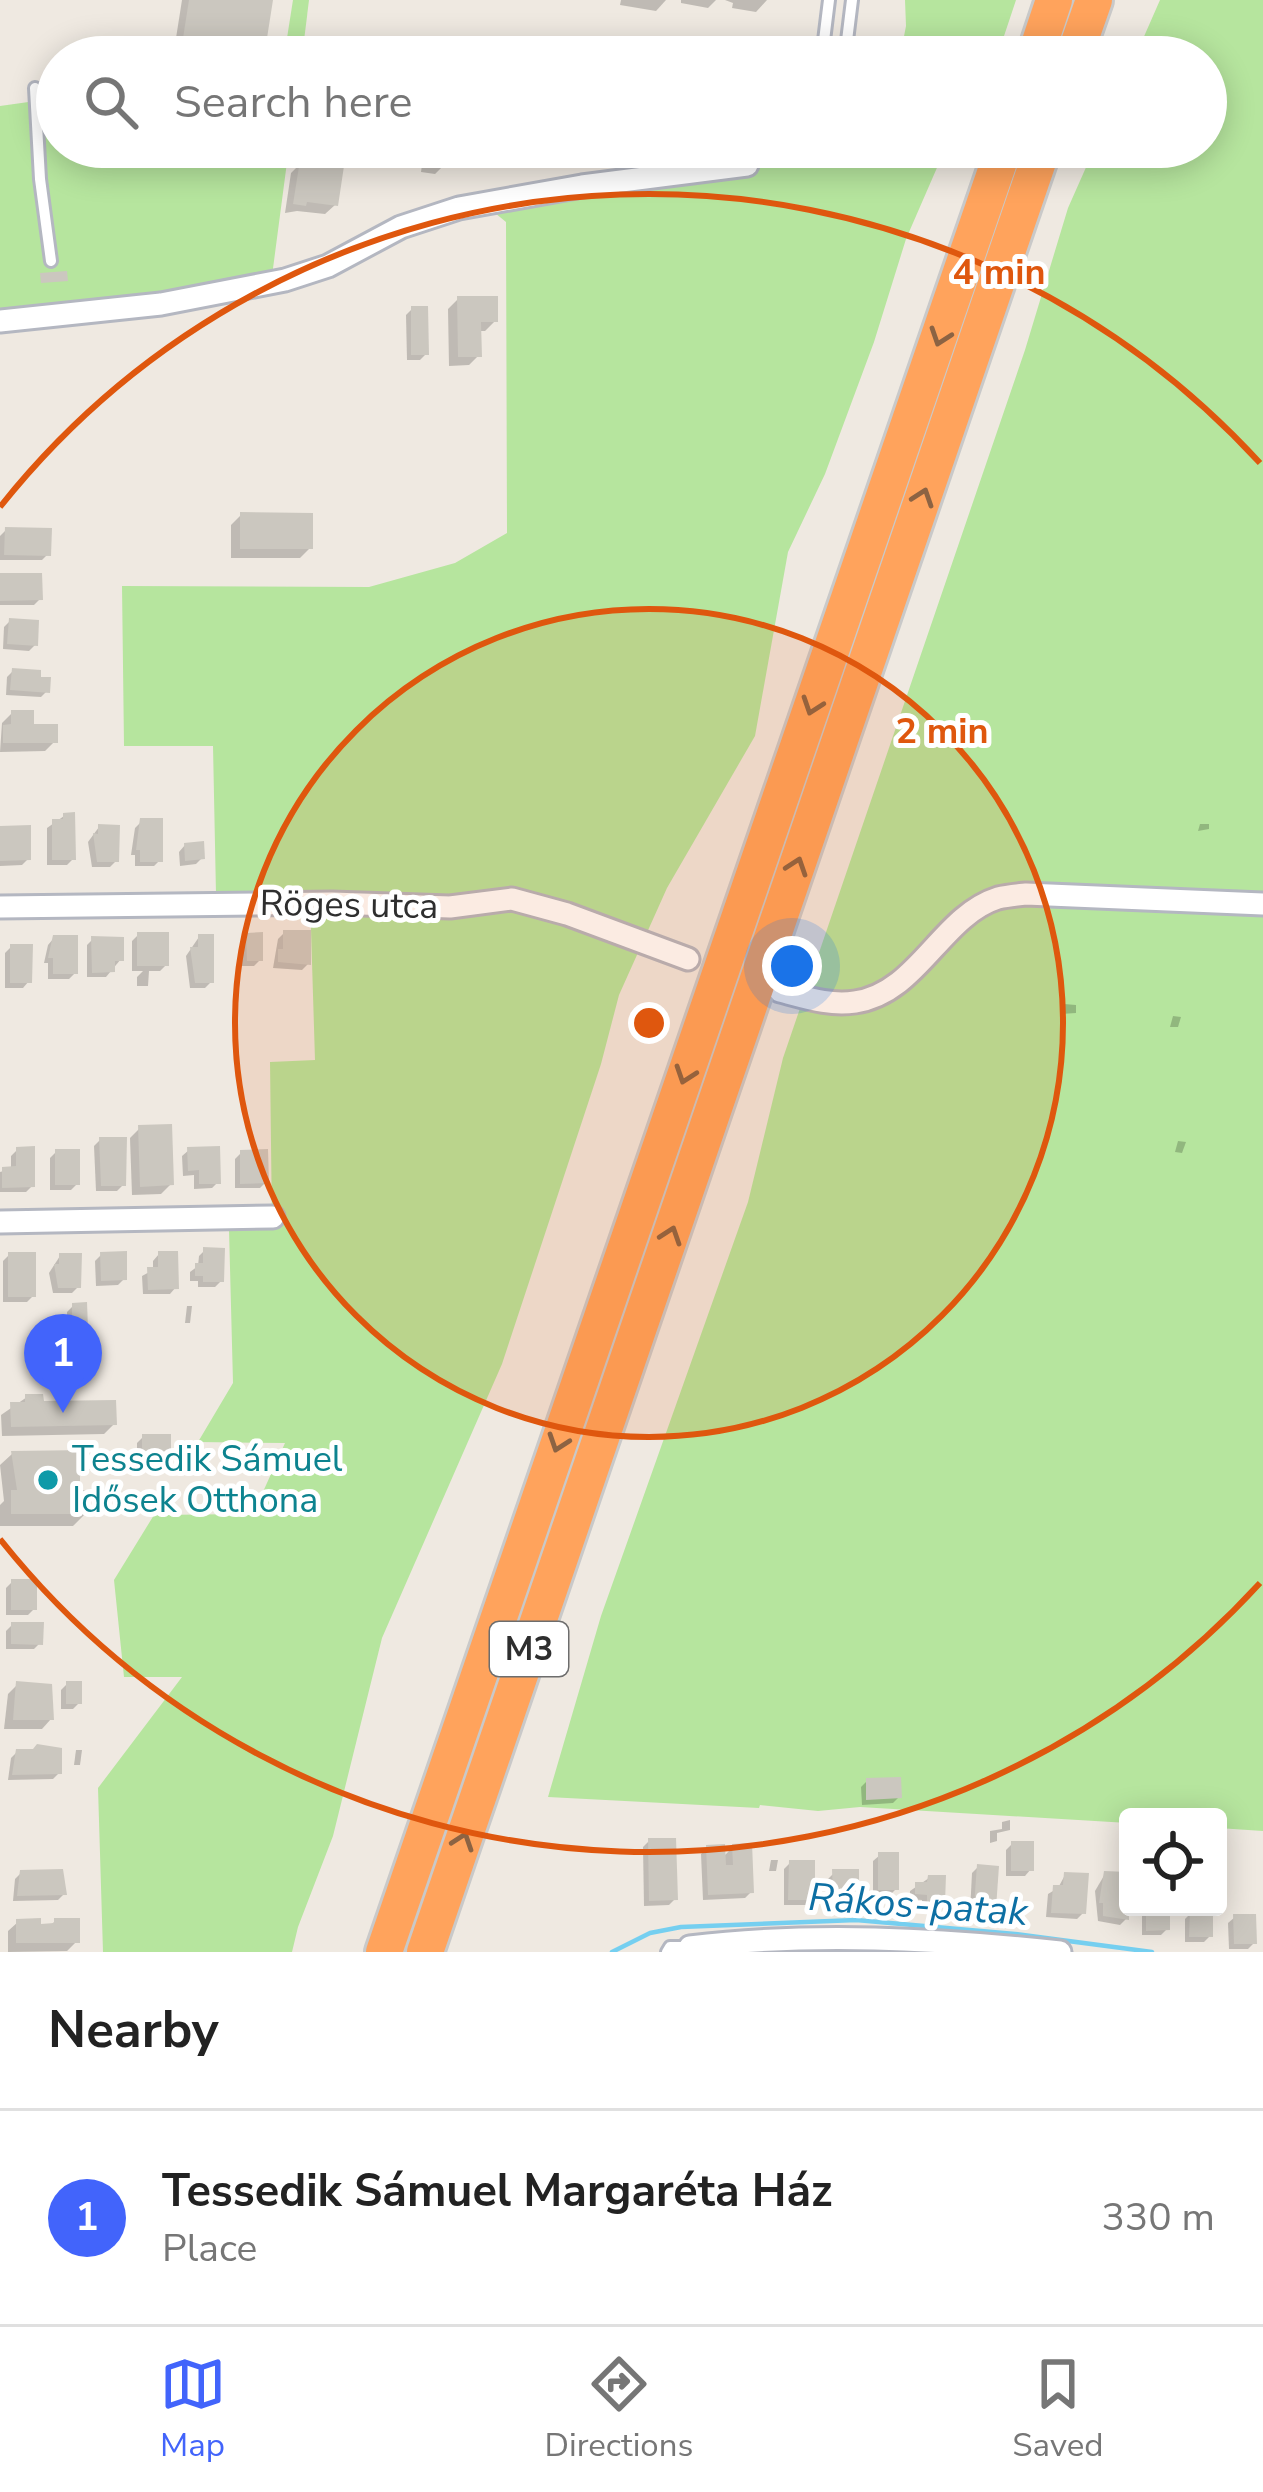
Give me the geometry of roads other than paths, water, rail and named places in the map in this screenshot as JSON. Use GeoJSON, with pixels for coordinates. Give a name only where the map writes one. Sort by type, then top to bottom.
{"type":"FeatureCollection","features":[{"type":"Feature","properties":{"kind":"highway"},"geometry":{"type":"LineString","coordinates":[[1042,36],[1054,0]]}},
{"type":"Feature","properties":{"kind":"highway"},"geometry":{"type":"LineString","coordinates":[[1081,36],[1094,0]]}},
{"type":"Feature","properties":{"kind":"highway","name":"M3"},"geometry":{"type":"LineString","coordinates":[[384,1952],[997,168]]}},
{"type":"Feature","properties":{"kind":"highway","name":"M3"},"geometry":{"type":"LineString","coordinates":[[424,1952],[1036,168]]}},
{"type":"Feature","properties":{"kind":"street"},"geometry":{"type":"LineString","coordinates":[[0,321],[161,304],[285,280],[328,266],[401,227],[459,208],[581,186],[730,168]]}},
{"type":"Feature","properties":{"kind":"street"},"geometry":{"type":"LineString","coordinates":[[781,991],[828,1003],[869,998],[900,981],[974,911],[998,898],[1026,894],[1263,904]]}},
{"type":"Feature","properties":{"kind":"street","name":"Röges utca"},"geometry":{"type":"LineString","coordinates":[[0,907],[332,903],[450,907],[512,899],[688,958]]}},
{"type":"Feature","properties":{"kind":"street"},"geometry":{"type":"LineString","coordinates":[[0,1222],[273,1217]]}},
{"type":"Feature","properties":{"kind":"street"},"geometry":{"type":"LineString","coordinates":[[689,1950],[743,1941],[1060,1952]]}},
{"type":"Feature","properties":{"kind":"lane"},"geometry":{"type":"LineString","coordinates":[[824,36],[829,0]]}},
{"type":"Feature","properties":{"kind":"lane"},"geometry":{"type":"LineString","coordinates":[[847,36],[852,0]]}},
{"type":"Feature","properties":{"kind":"lane"},"geometry":{"type":"LineString","coordinates":[[35,88],[36,106]]}},
{"type":"Feature","properties":{"kind":"lane"},"geometry":{"type":"LineString","coordinates":[[39,168],[51,261]]}},
{"type":"Feature","properties":{"kind":"lane"},"geometry":{"type":"LineString","coordinates":[[667,1952],[670,1947],[689,1950]]}},
{"type":"Feature","properties":{"kind":"waterway","name":"Rákos-patak"},"geometry":{"type":"LineString","coordinates":[[612,1952],[650,1933],[681,1927],[856,1920],[1152,1952]]}},
{"type":"Feature","properties":{"kind":"place","name":"Tessedik Sámuel Margaréta Ház"},"geometry":{"type":"Point","coordinates":[63,1413]}},
{"type":"Feature","properties":{"kind":"place","name":"Tessedik Sámuel Idősek Otthona"},"geometry":{"type":"Point","coordinates":[48,1480]}}]}
